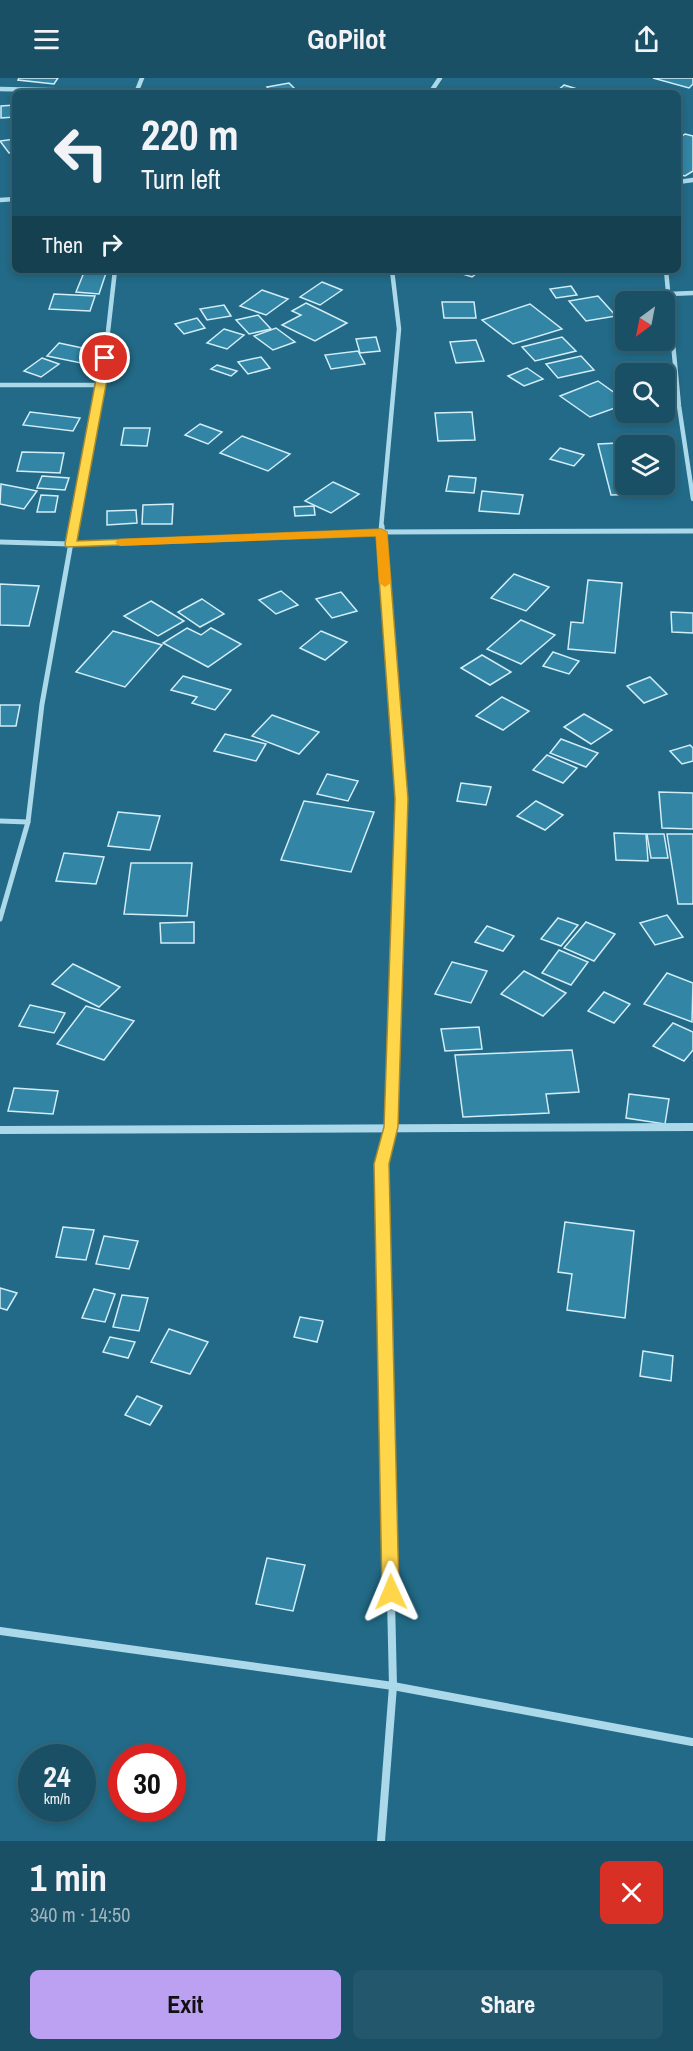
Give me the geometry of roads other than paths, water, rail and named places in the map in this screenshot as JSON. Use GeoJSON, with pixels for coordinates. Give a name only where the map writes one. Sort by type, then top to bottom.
{"type":"FeatureCollection","features":[{"type":"Feature","properties":{"kind":"street"},"geometry":{"type":"LineString","coordinates":[[0,89],[45,90]]}},
{"type":"Feature","properties":{"kind":"street"},"geometry":{"type":"LineString","coordinates":[[0,919],[28,822],[42,704],[100,386],[115,273]]}},
{"type":"Feature","properties":{"kind":"street"},"geometry":{"type":"LineString","coordinates":[[381,1841],[393,1686],[381,1164],[391,1127],[402,799],[381,532],[399,329],[392,273]]}},
{"type":"Feature","properties":{"kind":"street"},"geometry":{"type":"LineString","coordinates":[[666,273],[669,291]]}},
{"type":"Feature","properties":{"kind":"street"},"geometry":{"type":"LineString","coordinates":[[675,294],[693,293]]}},
{"type":"Feature","properties":{"kind":"street"},"geometry":{"type":"LineString","coordinates":[[674,351],[679,406],[693,499]]}},
{"type":"Feature","properties":{"kind":"street"},"geometry":{"type":"LineString","coordinates":[[0,385],[100,386]]}},
{"type":"Feature","properties":{"kind":"street"},"geometry":{"type":"LineString","coordinates":[[0,542],[70,544],[381,532],[693,531]]}},
{"type":"Feature","properties":{"kind":"street"},"geometry":{"type":"LineString","coordinates":[[0,821],[28,822]]}},
{"type":"Feature","properties":{"kind":"street"},"geometry":{"type":"LineString","coordinates":[[0,1130],[693,1126]]}},
{"type":"Feature","properties":{"kind":"street"},"geometry":{"type":"LineString","coordinates":[[0,1631],[393,1686],[692,1742]]}}]}
